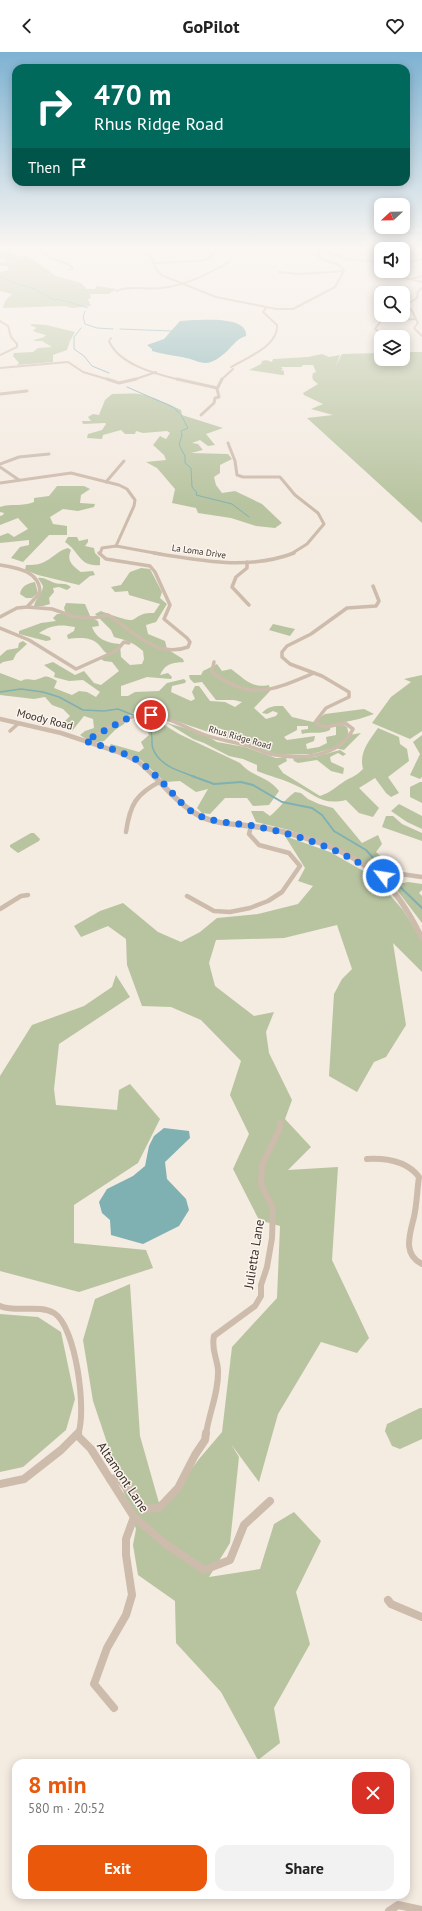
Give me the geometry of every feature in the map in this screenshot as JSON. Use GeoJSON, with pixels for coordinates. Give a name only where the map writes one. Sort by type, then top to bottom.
{"type":"FeatureCollection","features":[{"type":"Feature","properties":{"kind":"street"},"geometry":{"type":"LineString","coordinates":[[0,354],[17,347],[17,344],[11,337],[10,332]]}},
{"type":"Feature","properties":{"kind":"street"},"geometry":{"type":"LineString","coordinates":[[201,415],[214,403],[215,398],[219,397],[217,388],[228,372],[270,343],[277,332]]}},
{"type":"Feature","properties":{"kind":"street"},"geometry":{"type":"LineString","coordinates":[[111,338],[109,342],[114,350],[126,359],[156,372],[203,387],[217,388]]}},
{"type":"Feature","properties":{"kind":"street"},"geometry":{"type":"LineString","coordinates":[[0,368],[68,362],[83,372],[125,383],[156,372]]}},
{"type":"Feature","properties":{"kind":"street"},"geometry":{"type":"LineString","coordinates":[[0,394],[27,391]]}},
{"type":"Feature","properties":{"kind":"street","name":"La Loma Drive"},"geometry":{"type":"LineString","coordinates":[[116,546],[222,562],[247,562],[270,561],[293,553],[306,546],[324,524],[318,513],[296,495],[287,482],[280,477],[239,477],[236,473],[235,461],[228,442]]}},
{"type":"Feature","properties":{"kind":"street"},"geometry":{"type":"LineString","coordinates":[[19,480],[0,466],[19,457],[49,454]]}},
{"type":"Feature","properties":{"kind":"street"},"geometry":{"type":"LineString","coordinates":[[106,482],[124,461]]}},
{"type":"Feature","properties":{"kind":"street"},"geometry":{"type":"LineString","coordinates":[[0,483],[71,473],[127,489],[135,500],[131,513],[116,546],[102,548],[99,552],[100,555],[106,559],[150,566],[155,572],[170,605],[164,619],[168,624],[186,634],[190,642],[186,648],[173,651],[159,649],[147,643],[119,621],[108,615],[94,618],[75,617],[52,609],[27,607],[17,608],[0,617]]}},
{"type":"Feature","properties":{"kind":"street"},"geometry":{"type":"LineString","coordinates":[[247,562],[246,568],[236,577],[232,587],[249,605]]}},
{"type":"Feature","properties":{"kind":"street"},"geometry":{"type":"LineString","coordinates":[[0,565],[10,566],[36,579],[40,586],[40,593],[27,607]]}},
{"type":"Feature","properties":{"kind":"street","name":"Rhus Ridge Road"},"geometry":{"type":"LineString","coordinates":[[85,741],[130,717],[151,715],[169,720],[201,734],[253,747],[269,754],[283,756],[320,754],[335,749],[349,738],[353,729],[345,723],[326,727],[318,725],[316,722],[326,708],[346,699],[350,695],[349,692],[333,682],[290,664],[282,657],[282,652],[287,646],[310,634],[347,608],[376,606],[379,601],[374,586]]}},
{"type":"Feature","properties":{"kind":"street"},"geometry":{"type":"LineString","coordinates":[[0,628],[29,640],[76,669],[116,651],[124,642],[129,643]]}},
{"type":"Feature","properties":{"kind":"street"},"geometry":{"type":"LineString","coordinates":[[214,662],[212,672],[224,683],[257,692],[282,686],[314,673]]}},
{"type":"Feature","properties":{"kind":"street","name":"Moody Road"},"geometry":{"type":"LineString","coordinates":[[0,719],[116,750],[137,761],[161,781],[186,807],[200,816],[224,822],[288,833],[332,848],[354,859],[380,877],[412,917],[422,938]]}},
{"type":"Feature","properties":{"kind":"street"},"geometry":{"type":"LineString","coordinates":[[10,731],[19,723]]}},
{"type":"Feature","properties":{"kind":"street"},"geometry":{"type":"LineString","coordinates":[[126,832],[129,814],[134,800],[145,789],[161,781]]}},
{"type":"Feature","properties":{"kind":"street"},"geometry":{"type":"LineString","coordinates":[[187,896],[214,911],[231,912],[272,900],[283,891],[300,866],[289,853],[260,845],[249,834],[251,826]]}},
{"type":"Feature","properties":{"kind":"street"},"geometry":{"type":"LineString","coordinates":[[380,877],[401,874],[422,877]]}},
{"type":"Feature","properties":{"kind":"street"},"geometry":{"type":"LineString","coordinates":[[0,909],[20,896],[28,895]]}},
{"type":"Feature","properties":{"kind":"street","name":"Julietta Lane"},"geometry":{"type":"LineString","coordinates":[[110,1479],[118,1478],[146,1509],[159,1508],[178,1488],[195,1455],[205,1440],[208,1420],[215,1397],[218,1369],[212,1346],[214,1336],[255,1306],[261,1296],[261,1285],[267,1267],[272,1238],[273,1208],[261,1184],[262,1165],[280,1128],[280,1122]]}},
{"type":"Feature","properties":{"kind":"street"},"geometry":{"type":"LineString","coordinates":[[367,1159],[376,1158],[407,1166],[417,1172],[419,1177],[414,1217],[409,1236],[409,1249],[416,1261],[422,1264]]}},
{"type":"Feature","properties":{"kind":"street"},"geometry":{"type":"LineString","coordinates":[[0,1306],[6,1310],[42,1309],[62,1320],[73,1350],[80,1383],[82,1415],[77,1435],[25,1478],[0,1484]]}},
{"type":"Feature","properties":{"kind":"street","name":"Altamont Lane"},"geometry":{"type":"LineString","coordinates":[[77,1435],[92,1449],[134,1517],[167,1545],[204,1570],[230,1560],[244,1525],[270,1501]]}},
{"type":"Feature","properties":{"kind":"street"},"geometry":{"type":"LineString","coordinates":[[114,1708],[94,1684],[107,1648],[126,1615],[132,1595],[126,1556],[126,1539],[134,1517]]}},
{"type":"Feature","properties":{"kind":"street"},"geometry":{"type":"LineString","coordinates":[[388,1600],[422,1617]]}},
{"type":"Feature","properties":{"kind":"street"},"geometry":{"type":"LineString","coordinates":[[390,1911],[398,1905],[422,1910]]}},
{"type":"Feature","properties":{"kind":"green space"},"geometry":{"type":"Polygon","coordinates":[[[35,332],[75,332],[67,350],[53,355],[53,362],[17,365],[19,363],[13,356],[14,353],[33,352],[38,348],[52,347],[42,341],[35,341],[34,340],[46,335],[35,332]]]}},
{"type":"Feature","properties":{"kind":"green space"},"geometry":{"type":"Polygon","coordinates":[[[410,352],[422,352],[422,523],[307,418],[333,415],[311,409],[323,404],[304,395],[303,393],[318,384],[313,379],[312,375],[316,372],[313,365],[303,365],[301,367],[281,367],[283,369],[281,370],[284,371],[284,375],[249,370],[266,360],[272,362],[273,359],[308,357],[322,354],[329,357],[340,355],[336,365],[342,354],[374,353],[374,366],[410,366],[410,352]]]}},
{"type":"Feature","properties":{"kind":"green space"},"geometry":{"type":"Polygon","coordinates":[[[112,394],[145,395],[181,410],[182,415],[223,428],[206,434],[215,445],[208,446],[200,440],[192,443],[198,444],[203,450],[191,453],[228,454],[232,459],[220,465],[220,473],[214,477],[216,485],[222,493],[235,491],[262,504],[282,523],[275,528],[256,526],[231,518],[198,513],[196,508],[172,503],[175,489],[157,468],[146,462],[166,460],[164,455],[153,445],[160,436],[166,439],[170,433],[167,431],[143,433],[136,431],[135,434],[125,434],[121,430],[103,435],[102,439],[87,438],[88,434],[102,430],[106,424],[83,424],[82,421],[91,421],[88,417],[93,414],[99,415],[105,400],[112,394]]]}},
{"type":"Feature","properties":{"kind":"green space"},"geometry":{"type":"Polygon","coordinates":[[[57,486],[84,486],[90,489],[81,495],[80,503],[95,504],[94,507],[78,511],[63,509],[50,517],[53,524],[67,526],[67,535],[49,535],[23,562],[11,558],[20,547],[29,545],[29,540],[0,543],[0,536],[8,533],[14,537],[28,529],[18,518],[0,525],[0,516],[4,513],[0,512],[0,507],[34,502],[34,498],[49,496],[57,486]]]}},
{"type":"Feature","properties":{"kind":"green space"},"geometry":{"type":"Polygon","coordinates":[[[68,537],[77,537],[79,541],[88,539],[85,546],[94,548],[95,553],[100,558],[100,565],[88,564],[80,558],[65,542],[68,537]]]}},
{"type":"Feature","properties":{"kind":"green space"},"geometry":{"type":"Polygon","coordinates":[[[68,548],[71,550],[69,557],[73,565],[81,572],[93,571],[95,575],[90,576],[79,585],[38,575],[25,570],[26,565],[36,565],[42,563],[68,548]]]}},
{"type":"Feature","properties":{"kind":"green space"},"geometry":{"type":"Polygon","coordinates":[[[141,568],[150,569],[162,592],[160,598],[167,604],[156,622],[146,625],[148,634],[165,641],[167,649],[183,659],[184,662],[170,664],[162,671],[160,675],[168,673],[172,677],[171,679],[147,677],[121,686],[121,696],[128,696],[135,692],[159,691],[167,683],[184,679],[186,681],[185,683],[172,686],[171,692],[191,701],[195,699],[192,692],[195,686],[199,686],[210,701],[225,702],[235,707],[242,702],[234,700],[216,700],[202,682],[194,683],[190,679],[189,675],[201,675],[203,671],[217,664],[222,671],[231,669],[252,684],[263,686],[269,685],[270,691],[254,708],[266,719],[276,716],[278,713],[273,711],[267,714],[262,713],[271,707],[277,706],[283,706],[292,717],[313,722],[325,714],[364,709],[374,714],[331,725],[330,730],[323,732],[302,734],[301,730],[308,729],[308,726],[297,726],[297,730],[284,737],[287,740],[315,736],[314,741],[306,744],[307,749],[319,747],[327,743],[326,737],[336,735],[336,726],[344,725],[347,727],[349,735],[361,733],[344,750],[334,748],[312,754],[277,755],[173,720],[138,710],[127,717],[124,724],[115,730],[104,741],[92,743],[80,735],[85,731],[94,728],[93,719],[84,716],[72,731],[59,727],[70,716],[63,709],[52,705],[45,697],[34,699],[0,695],[0,673],[21,681],[49,677],[57,681],[54,688],[72,695],[79,691],[87,692],[96,697],[100,692],[83,680],[69,681],[54,677],[55,673],[44,665],[53,662],[75,675],[84,671],[94,683],[101,685],[119,671],[112,662],[101,659],[108,654],[96,642],[84,638],[68,639],[67,635],[74,631],[75,627],[60,625],[48,628],[39,633],[50,637],[51,640],[46,641],[19,634],[19,631],[41,623],[56,621],[53,618],[57,614],[66,614],[64,608],[66,603],[85,604],[91,618],[98,621],[99,626],[92,627],[97,635],[107,642],[120,644],[121,657],[130,665],[142,664],[144,659],[143,651],[130,642],[114,637],[111,630],[95,614],[101,611],[132,620],[140,615],[154,613],[160,604],[129,595],[128,591],[115,592],[111,587],[121,585],[130,572],[141,568]]]}},
{"type":"Feature","properties":{"kind":"green space"},"geometry":{"type":"Polygon","coordinates":[[[38,578],[71,587],[67,590],[59,587],[53,588],[54,592],[49,598],[50,604],[34,606],[43,586],[38,578]]]}},
{"type":"Feature","properties":{"kind":"green space"},"geometry":{"type":"Polygon","coordinates":[[[35,582],[38,593],[32,598],[26,598],[20,594],[25,585],[35,582]]]}},
{"type":"Feature","properties":{"kind":"green space"},"geometry":{"type":"Polygon","coordinates":[[[273,624],[295,629],[290,636],[269,630],[273,624]]]}},
{"type":"Feature","properties":{"kind":"green space"},"geometry":{"type":"Polygon","coordinates":[[[23,641],[27,644],[16,654],[13,660],[0,664],[0,656],[7,650],[18,648],[19,643],[23,641]]]}},
{"type":"Feature","properties":{"kind":"green space"},"geometry":{"type":"Polygon","coordinates":[[[422,675],[422,731],[410,739],[372,723],[391,697],[411,682],[404,679],[422,675]]]}},
{"type":"Feature","properties":{"kind":"green space"},"geometry":{"type":"Polygon","coordinates":[[[144,717],[153,718],[179,734],[240,763],[245,768],[270,782],[279,791],[269,805],[253,806],[247,798],[225,798],[210,814],[202,813],[197,808],[208,789],[196,792],[180,781],[165,782],[141,760],[109,747],[111,744],[139,752],[144,748],[141,742],[149,735],[144,726],[134,720],[144,717]]]}},
{"type":"Feature","properties":{"kind":"green space"},"geometry":{"type":"Polygon","coordinates":[[[167,723],[202,733],[217,742],[245,747],[276,758],[286,758],[287,761],[278,766],[283,773],[320,796],[332,790],[363,769],[363,753],[378,728],[399,737],[400,744],[407,749],[409,761],[388,777],[399,793],[391,797],[386,793],[375,778],[359,788],[379,808],[373,817],[359,813],[346,800],[324,800],[302,788],[257,771],[257,765],[243,759],[229,756],[193,739],[167,723]]]}},
{"type":"Feature","properties":{"kind":"green space"},"geometry":{"type":"Polygon","coordinates":[[[422,735],[422,777],[420,779],[410,775],[420,754],[413,742],[422,735]]]}},
{"type":"Feature","properties":{"kind":"green space"},"geometry":{"type":"Polygon","coordinates":[[[340,750],[346,754],[343,756],[338,753],[330,757],[331,762],[344,768],[343,774],[331,771],[317,760],[298,763],[294,761],[293,758],[314,757],[340,750]]]}},
{"type":"Feature","properties":{"kind":"green space"},"geometry":{"type":"Polygon","coordinates":[[[422,782],[422,803],[410,797],[410,787],[422,782]]]}},
{"type":"Feature","properties":{"kind":"green space"},"geometry":{"type":"Polygon","coordinates":[[[295,792],[301,793],[308,799],[319,804],[333,808],[362,843],[378,835],[382,844],[376,852],[402,876],[383,876],[331,845],[289,830],[256,822],[251,811],[263,811],[270,816],[295,792]]]}},
{"type":"Feature","properties":{"kind":"green space"},"geometry":{"type":"Polygon","coordinates":[[[399,804],[422,816],[422,829],[407,822],[391,811],[399,804]]]}},
{"type":"Feature","properties":{"kind":"green space"},"geometry":{"type":"Polygon","coordinates":[[[386,816],[393,816],[402,824],[422,833],[422,841],[382,827],[386,816]]]}},
{"type":"Feature","properties":{"kind":"green space"},"geometry":{"type":"Polygon","coordinates":[[[31,833],[34,833],[40,839],[39,841],[18,853],[10,847],[10,845],[31,833]]]}},
{"type":"Feature","properties":{"kind":"green space"},"geometry":{"type":"Polygon","coordinates":[[[285,836],[330,852],[374,877],[403,910],[422,940],[422,972],[393,943],[406,1025],[386,1057],[374,1062],[357,1092],[329,1076],[334,994],[342,979],[352,969],[337,925],[284,938],[216,940],[209,963],[215,986],[254,1016],[274,1012],[266,1032],[269,1053],[292,1100],[285,1119],[311,1147],[288,1170],[338,1167],[332,1260],[369,1338],[357,1353],[321,1342],[278,1414],[259,1482],[231,1444],[239,1457],[230,1543],[209,1577],[260,1569],[274,1524],[294,1512],[321,1541],[296,1592],[310,1644],[274,1708],[280,1743],[257,1759],[221,1692],[176,1643],[175,1601],[138,1575],[133,1545],[136,1529],[93,1401],[83,1340],[95,1299],[130,1284],[140,1436],[161,1510],[199,1459],[222,1432],[232,1347],[277,1298],[280,1226],[259,1220],[233,1169],[249,1134],[230,1095],[241,1061],[201,1020],[171,1007],[142,1006],[127,965],[126,939],[108,926],[81,937],[74,926],[100,911],[123,903],[158,932],[181,942],[200,932],[217,918],[258,914],[298,904],[313,886],[298,881],[305,868],[285,836]]]}},
{"type":"Feature","properties":{"kind":"green space"},"geometry":{"type":"Polygon","coordinates":[[[408,882],[422,884],[422,890],[419,893],[422,896],[422,923],[393,885],[408,882]]]}},
{"type":"Feature","properties":{"kind":"green space"},"geometry":{"type":"Polygon","coordinates":[[[116,975],[130,997],[59,1044],[54,1089],[56,1105],[117,1110],[119,1090],[130,1084],[160,1119],[138,1163],[74,1205],[74,1243],[146,1250],[153,1268],[79,1292],[0,1271],[0,1076],[32,1025],[84,1006],[112,987],[116,975]]]}},
{"type":"Feature","properties":{"kind":"green space"},"geometry":{"type":"Polygon","coordinates":[[[0,1314],[38,1317],[61,1332],[75,1399],[66,1430],[23,1467],[0,1472],[0,1314]]]}},
{"type":"Feature","properties":{"kind":"green space"},"geometry":{"type":"Polygon","coordinates":[[[422,1408],[422,1439],[400,1449],[392,1446],[385,1431],[387,1424],[422,1408]]]}},
{"type":"Feature","properties":{"kind":"water"},"geometry":{"type":"Polygon","coordinates":[[[170,332],[245,332],[246,336],[237,341],[218,358],[208,363],[152,351],[152,349],[147,345],[164,339],[170,332]]]}},
{"type":"Feature","properties":{"kind":"water"},"geometry":{"type":"Polygon","coordinates":[[[164,1128],[189,1131],[190,1138],[165,1162],[167,1179],[186,1199],[189,1210],[179,1226],[143,1244],[111,1235],[110,1220],[102,1213],[99,1202],[107,1189],[133,1176],[145,1166],[149,1146],[154,1136],[164,1128]]]}},
{"type":"Feature","properties":{"kind":"waterway"},"geometry":{"type":"LineString","coordinates":[[78,332],[74,337],[74,349],[84,356],[92,366],[109,373]]}},
{"type":"Feature","properties":{"kind":"waterway"},"geometry":{"type":"LineString","coordinates":[[127,387],[173,407],[179,413]]}},
{"type":"Feature","properties":{"kind":"waterway"},"geometry":{"type":"LineString","coordinates":[[181,415],[188,428],[181,431],[182,435],[179,445],[185,456],[185,463],[191,468],[192,487],[197,493],[196,495],[232,504],[249,517]]}},
{"type":"Feature","properties":{"kind":"waterway"},"geometry":{"type":"LineString","coordinates":[[0,692],[21,689],[43,692],[59,697],[83,710],[104,711],[118,709],[133,715]]}},
{"type":"Feature","properties":{"kind":"waterway"},"geometry":{"type":"LineString","coordinates":[[135,717],[149,728],[152,736],[152,745],[157,756],[165,764],[174,769],[195,777]]}},
{"type":"Feature","properties":{"kind":"waterway"},"geometry":{"type":"LineString","coordinates":[[192,776],[214,784],[241,782],[253,785],[282,802],[312,808],[322,815],[334,831],[366,850],[386,872]]}},
{"type":"Feature","properties":{"kind":"waterway"},"geometry":{"type":"LineString","coordinates":[[394,881],[422,908]]}},
{"type":"Feature","properties":{"kind":"route"},"geometry":{"type":"LineString","coordinates":[[151,715],[136,715],[130,717],[85,741],[116,750],[137,761],[161,781],[186,807],[200,816],[212,820],[288,833],[332,848],[368,867],[380,877],[383,876]]}}]}
